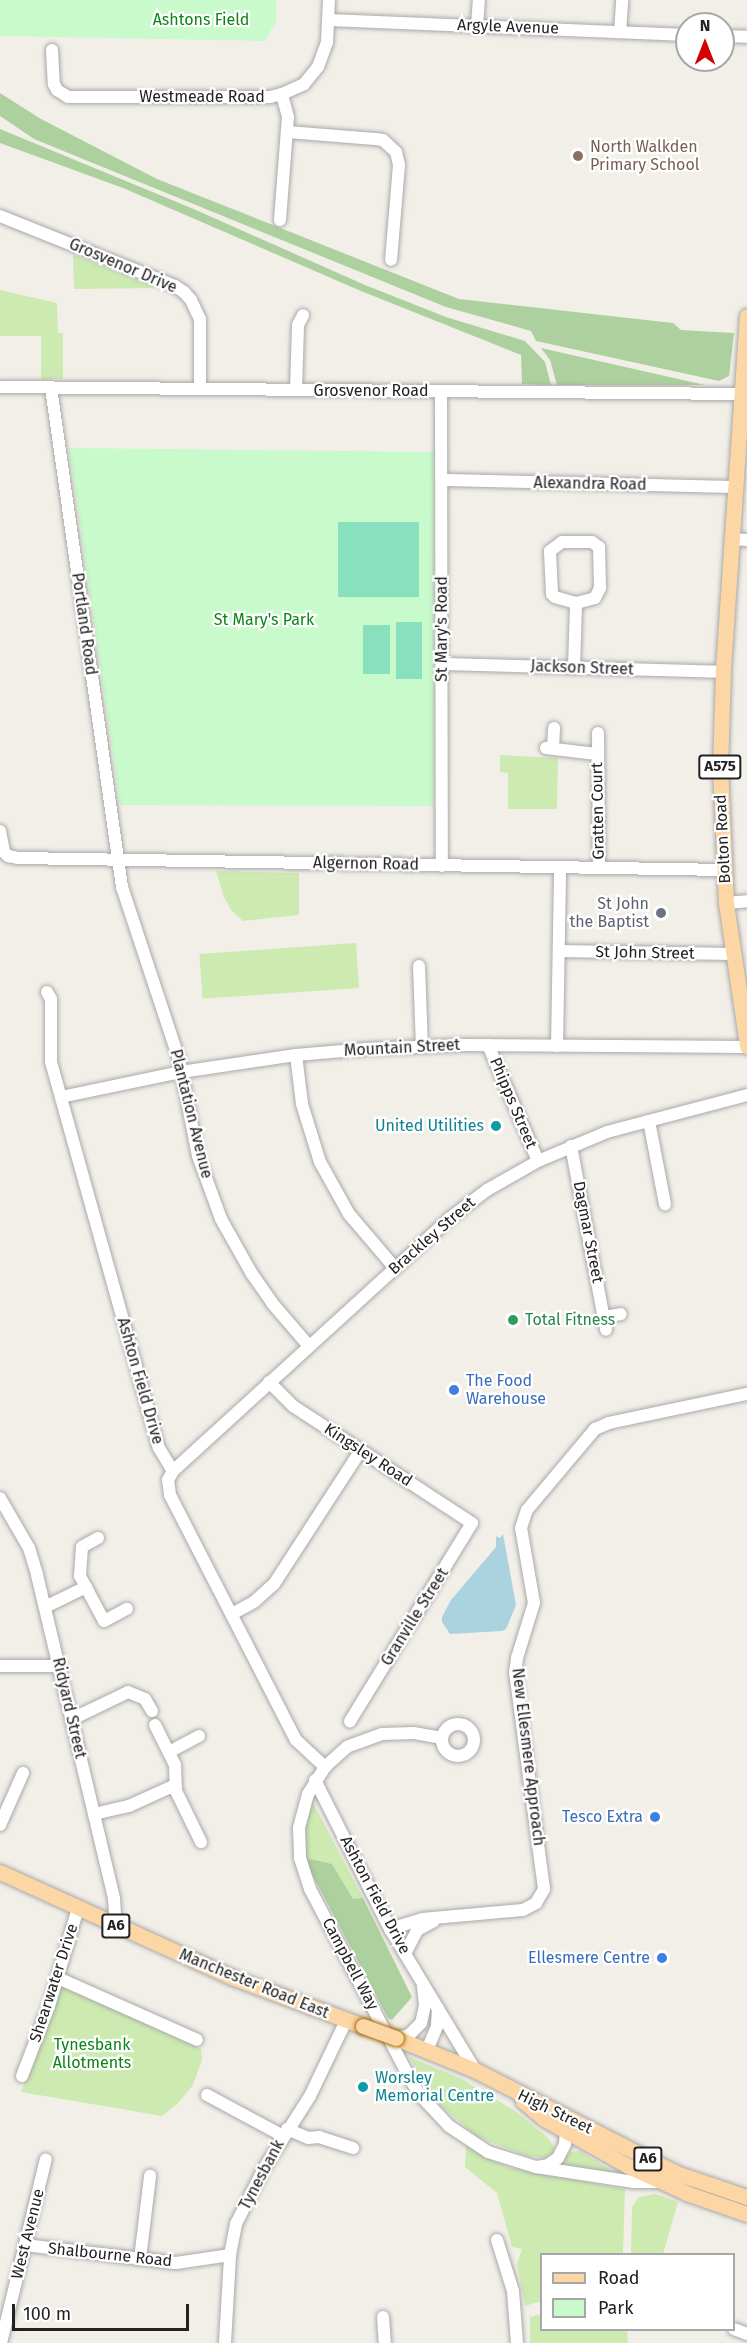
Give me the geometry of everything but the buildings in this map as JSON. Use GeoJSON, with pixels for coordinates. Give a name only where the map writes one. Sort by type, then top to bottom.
{"type":"FeatureCollection","features":[{"type":"Feature","properties":{"kind":"main road","name":"A575"},"geometry":{"type":"LineString","coordinates":[[736,487],[747,316]]}},
{"type":"Feature","properties":{"kind":"main road","name":"Bolton Road"},"geometry":{"type":"LineString","coordinates":[[736,487],[740,540],[723,672],[720,766],[726,903],[747,1046]]}},
{"type":"Feature","properties":{"kind":"main road","name":"Manchester Road East"},"geometry":{"type":"LineString","coordinates":[[0,1872],[234,1978],[401,2038],[475,2070],[511,2091]]}},
{"type":"Feature","properties":{"kind":"main road","name":"High Street"},"geometry":{"type":"LineString","coordinates":[[511,2091],[543,2118],[662,2182],[747,2214]]}},
{"type":"Feature","properties":{"kind":"main road","name":"High Street"},"geometry":{"type":"LineString","coordinates":[[511,2091],[543,2104],[676,2173],[747,2197]]}},
{"type":"Feature","properties":{"kind":"street","name":"Westmeade Road"},"geometry":{"type":"LineString","coordinates":[[49,57],[54,84],[57,90],[68,97],[258,98],[282,94],[303,84],[318,67],[327,42],[329,0]]}},
{"type":"Feature","properties":{"kind":"street"},"geometry":{"type":"LineString","coordinates":[[477,26],[479,0]]}},
{"type":"Feature","properties":{"kind":"street"},"geometry":{"type":"LineString","coordinates":[[620,32],[622,0]]}},
{"type":"Feature","properties":{"kind":"street","name":"Argyle Avenue"},"geometry":{"type":"LineString","coordinates":[[329,20],[675,34]]}},
{"type":"Feature","properties":{"kind":"street"},"geometry":{"type":"LineString","coordinates":[[277,213],[288,132],[288,117],[282,94]]}},
{"type":"Feature","properties":{"kind":"street"},"geometry":{"type":"LineString","coordinates":[[288,132],[375,139],[390,145],[396,152],[399,165],[389,253]]}},
{"type":"Feature","properties":{"kind":"street","name":"Grosvenor Drive"},"geometry":{"type":"LineString","coordinates":[[0,216],[175,286],[184,292],[191,300],[200,319],[200,389]]}},
{"type":"Feature","properties":{"kind":"street"},"geometry":{"type":"LineString","coordinates":[[296,390],[298,325],[303,315]]}},
{"type":"Feature","properties":{"kind":"street","name":"Grosvenor Road"},"geometry":{"type":"LineString","coordinates":[[0,387],[441,392],[743,389]]}},
{"type":"Feature","properties":{"kind":"street","name":"Portland Road"},"geometry":{"type":"LineString","coordinates":[[51,388],[117,860]]}},
{"type":"Feature","properties":{"kind":"street","name":"St Mary's Road"},"geometry":{"type":"LineString","coordinates":[[441,392],[443,480],[442,866]]}},
{"type":"Feature","properties":{"kind":"street","name":"Alexandra Road"},"geometry":{"type":"LineString","coordinates":[[443,480],[736,487]]}},
{"type":"Feature","properties":{"kind":"street"},"geometry":{"type":"LineString","coordinates":[[592,542],[599,547],[600,588],[595,598],[576,603],[552,594],[550,551],[557,543],[592,542]]}},
{"type":"Feature","properties":{"kind":"street"},"geometry":{"type":"LineString","coordinates":[[574,668],[576,603]]}},
{"type":"Feature","properties":{"kind":"street","name":"Jackson Street"},"geometry":{"type":"LineString","coordinates":[[441,664],[723,672]]}},
{"type":"Feature","properties":{"kind":"street","name":"Gratten Court"},"geometry":{"type":"LineString","coordinates":[[554,728],[549,748],[597,754]]}},
{"type":"Feature","properties":{"kind":"street","name":"Gratten Court"},"geometry":{"type":"LineString","coordinates":[[598,733],[599,868]]}},
{"type":"Feature","properties":{"kind":"street","name":"Algernon Road"},"geometry":{"type":"LineString","coordinates":[[0,831],[4,852],[8,856],[117,860],[724,870]]}},
{"type":"Feature","properties":{"kind":"street","name":"Plantation Avenue"},"geometry":{"type":"LineString","coordinates":[[117,860],[122,887],[181,1072],[198,1155],[221,1219],[252,1274],[272,1303],[309,1346]]}},
{"type":"Feature","properties":{"kind":"street"},"geometry":{"type":"LineString","coordinates":[[557,1046],[560,868]]}},
{"type":"Feature","properties":{"kind":"street"},"geometry":{"type":"LineString","coordinates":[[726,903],[747,901]]}},
{"type":"Feature","properties":{"kind":"street","name":"St John Street"},"geometry":{"type":"LineString","coordinates":[[559,951],[732,954]]}},
{"type":"Feature","properties":{"kind":"street"},"geometry":{"type":"LineString","coordinates":[[418,966],[422,1046]]}},
{"type":"Feature","properties":{"kind":"street","name":"Ashton Field Drive"},"geometry":{"type":"LineString","coordinates":[[47,992],[51,999],[49,1050],[61,1097],[159,1448],[173,1470]]}},
{"type":"Feature","properties":{"kind":"street","name":"Phipps Street"},"geometry":{"type":"LineString","coordinates":[[488,1045],[538,1161]]}},
{"type":"Feature","properties":{"kind":"street","name":"Mountain Street"},"geometry":{"type":"LineString","coordinates":[[61,1097],[181,1072],[296,1055],[422,1046],[747,1046]]}},
{"type":"Feature","properties":{"kind":"street"},"geometry":{"type":"LineString","coordinates":[[296,1055],[302,1104],[320,1162],[349,1214],[395,1268]]}},
{"type":"Feature","properties":{"kind":"street","name":"Brackley Street"},"geometry":{"type":"LineString","coordinates":[[173,1470],[470,1202],[538,1161],[571,1146],[649,1121],[747,1095]]}},
{"type":"Feature","properties":{"kind":"street"},"geometry":{"type":"LineString","coordinates":[[649,1121],[668,1187],[665,1204]]}},
{"type":"Feature","properties":{"kind":"street","name":"Dagmar Street"},"geometry":{"type":"LineString","coordinates":[[571,1146],[605,1324],[621,1314]]}},
{"type":"Feature","properties":{"kind":"street","name":"Kingsley Road"},"geometry":{"type":"LineString","coordinates":[[270,1382],[293,1407],[472,1523]]}},
{"type":"Feature","properties":{"kind":"street","name":"New Ellesmere Approach"},"geometry":{"type":"LineString","coordinates":[[390,1929],[410,1920],[523,1910],[536,1903],[544,1890],[515,1673],[515,1664],[534,1603],[521,1528],[527,1510],[595,1429],[609,1423],[747,1396]]}},
{"type":"Feature","properties":{"kind":"street"},"geometry":{"type":"LineString","coordinates":[[232,1614],[255,1601],[274,1584],[361,1450]]}},
{"type":"Feature","properties":{"kind":"street"},"geometry":{"type":"LineString","coordinates":[[173,1470],[168,1480],[170,1495],[296,1740],[325,1767]]}},
{"type":"Feature","properties":{"kind":"street","name":"Ridyard Street"},"geometry":{"type":"LineString","coordinates":[[0,1498],[32,1556],[114,1899],[116,1925]]}},
{"type":"Feature","properties":{"kind":"street","name":"Granville Street"},"geometry":{"type":"LineString","coordinates":[[369,1717],[354,1716],[472,1523]]}},
{"type":"Feature","properties":{"kind":"street"},"geometry":{"type":"LineString","coordinates":[[98,1538],[82,1547],[80,1576],[104,1620],[127,1610]]}},
{"type":"Feature","properties":{"kind":"street"},"geometry":{"type":"LineString","coordinates":[[45,1607],[86,1587]]}},
{"type":"Feature","properties":{"kind":"street"},"geometry":{"type":"LineString","coordinates":[[0,1666],[60,1666]]}},
{"type":"Feature","properties":{"kind":"street"},"geometry":{"type":"LineString","coordinates":[[72,1719],[128,1692],[145,1699],[152,1711]]}},
{"type":"Feature","properties":{"kind":"street"},"geometry":{"type":"LineString","coordinates":[[155,1725],[175,1765],[175,1785],[201,1842]]}},
{"type":"Feature","properties":{"kind":"street","name":"Campbell Way"},"geometry":{"type":"LineString","coordinates":[[441,1738],[413,1733],[382,1734],[347,1747],[325,1767],[315,1780],[302,1811],[299,1828],[303,1873],[409,2077],[433,2111],[466,2139],[488,2152],[536,2167],[634,2182],[662,2182]]}},
{"type":"Feature","properties":{"kind":"street"},"geometry":{"type":"LineString","coordinates":[[169,1752],[199,1736]]}},
{"type":"Feature","properties":{"kind":"street"},"geometry":{"type":"LineString","coordinates":[[0,1825],[23,1773]]}},
{"type":"Feature","properties":{"kind":"street","name":"Ashton Field Drive"},"geometry":{"type":"LineString","coordinates":[[315,1780],[390,1929],[475,2070]]}},
{"type":"Feature","properties":{"kind":"street"},"geometry":{"type":"LineString","coordinates":[[94,1814],[129,1806],[175,1785]]}},
{"type":"Feature","properties":{"kind":"street","name":"Shearwater Drive"},"geometry":{"type":"LineString","coordinates":[[22,2076],[23,2056],[58,1978],[78,1908]]}},
{"type":"Feature","properties":{"kind":"street","name":"New Ellesmere Approach"},"geometry":{"type":"LineString","coordinates":[[405,1954],[417,1930],[444,1918]]}},
{"type":"Feature","properties":{"kind":"street"},"geometry":{"type":"LineString","coordinates":[[58,1978],[197,2040]]}},
{"type":"Feature","properties":{"kind":"street"},"geometry":{"type":"LineString","coordinates":[[401,2038],[416,2030],[424,2015],[422,1981]]}},
{"type":"Feature","properties":{"kind":"street"},"geometry":{"type":"LineString","coordinates":[[427,2050],[437,2026],[438,2008]]}},
{"type":"Feature","properties":{"kind":"street","name":"Tynesbank"},"geometry":{"type":"LineString","coordinates":[[225,2343],[230,2255],[236,2224],[285,2133],[310,2096],[346,2020]]}},
{"type":"Feature","properties":{"kind":"street"},"geometry":{"type":"LineString","coordinates":[[207,2095],[285,2133],[308,2138],[319,2137],[353,2148]]}},
{"type":"Feature","properties":{"kind":"street"},"geometry":{"type":"LineString","coordinates":[[536,2167],[548,2165],[558,2158],[565,2144],[566,2131]]}},
{"type":"Feature","properties":{"kind":"street","name":"West Avenue"},"geometry":{"type":"LineString","coordinates":[[1,2343],[46,2159]]}},
{"type":"Feature","properties":{"kind":"street"},"geometry":{"type":"LineString","coordinates":[[140,2259],[150,2176]]}},
{"type":"Feature","properties":{"kind":"street"},"geometry":{"type":"LineString","coordinates":[[497,2240],[507,2257],[513,2291],[517,2343]]}},
{"type":"Feature","properties":{"kind":"street","name":"Shalbourne Road"},"geometry":{"type":"LineString","coordinates":[[25,2245],[183,2263],[230,2255]]}},
{"type":"Feature","properties":{"kind":"street"},"geometry":{"type":"LineString","coordinates":[[383,2317],[388,2341]]}},
{"type":"Feature","properties":{"kind":"green space","name":"Ashtons Field"},"geometry":{"type":"Polygon","coordinates":[[[0,0],[276,0],[276,21],[265,41],[0,36],[0,0]]]}},
{"type":"Feature","properties":{"kind":"green space"},"geometry":{"type":"Polygon","coordinates":[[[0,93],[41,119],[157,179],[459,299],[673,323],[681,330],[734,333],[729,376],[719,381],[536,341],[531,331],[446,307],[34,139],[0,116],[0,93]]]}},
{"type":"Feature","properties":{"kind":"green space"},"geometry":{"type":"Polygon","coordinates":[[[0,129],[196,210],[365,285],[446,317],[525,341],[545,362],[551,385],[522,384],[521,355],[361,291],[123,188],[0,143],[0,129]]]}},
{"type":"Feature","properties":{"kind":"green space"},"geometry":{"type":"Polygon","coordinates":[[[73,255],[159,288],[74,289],[73,255]]]}},
{"type":"Feature","properties":{"kind":"green space"},"geometry":{"type":"Polygon","coordinates":[[[0,290],[57,303],[58,333],[63,333],[63,379],[41,379],[41,336],[0,336],[0,290]]]}},
{"type":"Feature","properties":{"kind":"green space"},"geometry":{"type":"Polygon","coordinates":[[[541,348],[705,385],[557,385],[550,360],[541,348]]]}},
{"type":"Feature","properties":{"kind":"green space","name":"St Mary's Park"},"geometry":{"type":"Polygon","coordinates":[[[69,448],[434,452],[434,806],[120,805],[69,448]]]}},
{"type":"Feature","properties":{"kind":"green space"},"geometry":{"type":"Polygon","coordinates":[[[338,522],[419,522],[419,597],[338,597],[338,522]]]}},
{"type":"Feature","properties":{"kind":"green space"},"geometry":{"type":"Polygon","coordinates":[[[396,622],[422,622],[422,679],[396,679],[396,622]]]}},
{"type":"Feature","properties":{"kind":"green space"},"geometry":{"type":"Polygon","coordinates":[[[363,625],[390,625],[390,674],[363,674],[363,625]]]}},
{"type":"Feature","properties":{"kind":"green space"},"geometry":{"type":"Polygon","coordinates":[[[500,755],[558,758],[557,809],[508,809],[508,773],[500,772],[500,755]]]}},
{"type":"Feature","properties":{"kind":"green space"},"geometry":{"type":"Polygon","coordinates":[[[216,871],[299,873],[299,915],[243,921],[231,910],[224,897],[216,871]]]}},
{"type":"Feature","properties":{"kind":"green space"},"geometry":{"type":"Polygon","coordinates":[[[356,943],[359,988],[203,999],[199,954],[356,943]]]}},
{"type":"Feature","properties":{"kind":"green space"},"geometry":{"type":"Polygon","coordinates":[[[312,1801],[363,1898],[353,1900],[332,1864],[307,1861],[305,1833],[312,1801]]]}},
{"type":"Feature","properties":{"kind":"green space"},"geometry":{"type":"Polygon","coordinates":[[[310,1859],[332,1864],[353,1899],[363,1898],[412,1997],[392,2020],[388,2018],[311,1872],[307,1861],[310,1859]]]}},
{"type":"Feature","properties":{"kind":"green space","name":"Tynesbank Allotments"},"geometry":{"type":"Polygon","coordinates":[[[62,1986],[201,2049],[202,2060],[193,2085],[178,2103],[162,2116],[21,2092],[62,1986]]]}},
{"type":"Feature","properties":{"kind":"green space"},"geometry":{"type":"Polygon","coordinates":[[[409,2057],[462,2079],[515,2111],[547,2137],[555,2148],[553,2153],[544,2158],[530,2157],[477,2137],[438,2103],[409,2057]]]}},
{"type":"Feature","properties":{"kind":"green space"},"geometry":{"type":"Polygon","coordinates":[[[466,2146],[507,2167],[625,2189],[623,2253],[540,2253],[540,2301],[525,2306],[517,2264],[522,2249],[512,2247],[497,2193],[465,2167],[466,2146]]]}},
{"type":"Feature","properties":{"kind":"green space"},"geometry":{"type":"Polygon","coordinates":[[[580,2151],[617,2174],[554,2168],[570,2152],[580,2151]]]}},
{"type":"Feature","properties":{"kind":"green space"},"geometry":{"type":"Polygon","coordinates":[[[655,2194],[678,2202],[663,2253],[631,2253],[632,2207],[639,2197],[655,2194]]]}},
{"type":"Feature","properties":{"kind":"green space"},"geometry":{"type":"Polygon","coordinates":[[[540,2314],[540,2331],[627,2331],[628,2343],[530,2343],[530,2317],[540,2314]]]}},
{"type":"Feature","properties":{"kind":"water"},"geometry":{"type":"Polygon","coordinates":[[[503,1534],[516,1605],[506,1629],[450,1634],[442,1622],[442,1617],[451,1600],[496,1547],[496,1536],[500,1538],[503,1534]]]}},
{"type":"Feature","properties":{"kind":"place","name":"North Walkden Primary School"},"geometry":{"type":"Point","coordinates":[578,156]}},
{"type":"Feature","properties":{"kind":"place","name":"St John the Baptist"},"geometry":{"type":"Point","coordinates":[661,913]}},
{"type":"Feature","properties":{"kind":"place","name":"United Utilities"},"geometry":{"type":"Point","coordinates":[496,1126]}},
{"type":"Feature","properties":{"kind":"place","name":"Total Fitness"},"geometry":{"type":"Point","coordinates":[513,1320]}},
{"type":"Feature","properties":{"kind":"place","name":"The Food Warehouse"},"geometry":{"type":"Point","coordinates":[454,1390]}},
{"type":"Feature","properties":{"kind":"place","name":"Tesco Extra"},"geometry":{"type":"Point","coordinates":[655,1817]}},
{"type":"Feature","properties":{"kind":"place","name":"Ellesmere Centre"},"geometry":{"type":"Point","coordinates":[662,1958]}},
{"type":"Feature","properties":{"kind":"place","name":"Worsley Memorial Centre"},"geometry":{"type":"Point","coordinates":[363,2087]}}]}
